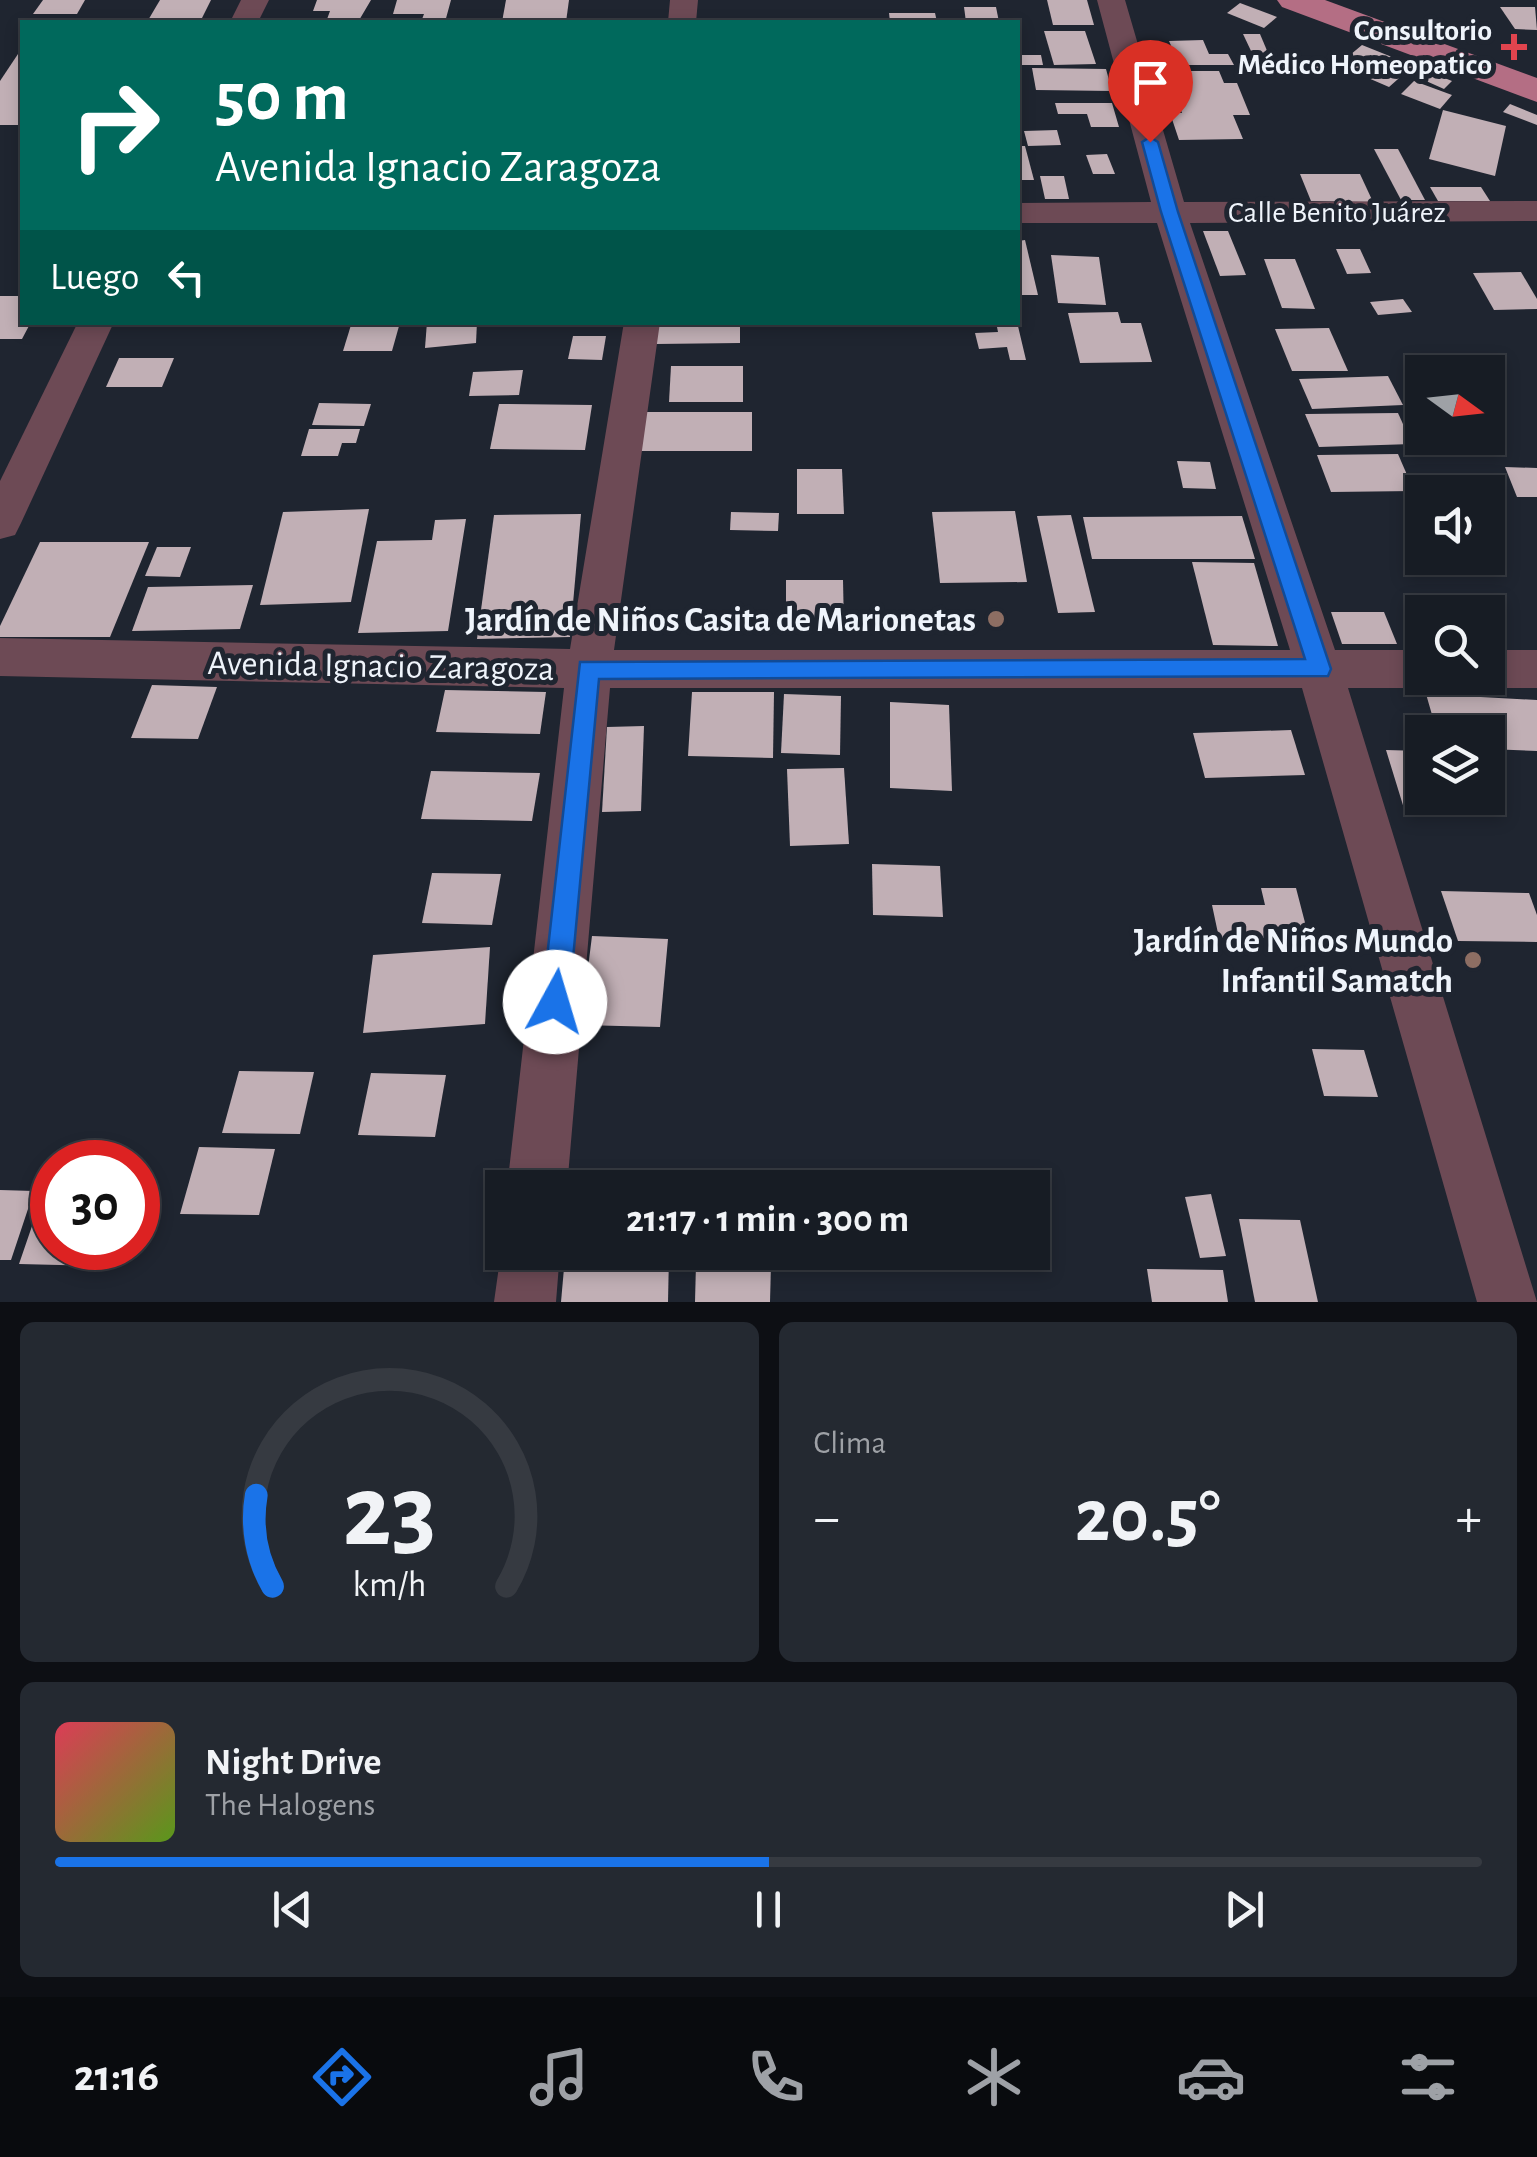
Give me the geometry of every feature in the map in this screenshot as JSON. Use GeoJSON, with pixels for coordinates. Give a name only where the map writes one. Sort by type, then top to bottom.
{"type":"FeatureCollection","features":[{"type":"Feature","properties":{"kind":"main road"},"geometry":{"type":"LineString","coordinates":[[1294,0],[1537,91]]}},
{"type":"Feature","properties":{"kind":"street"},"geometry":{"type":"LineString","coordinates":[[1111,0],[1170,212],[1320,669],[1508,1302]]}},
{"type":"Feature","properties":{"kind":"street","name":"Calle Benito Juárez"},"geometry":{"type":"LineString","coordinates":[[1020,212],[1537,211]]}},
{"type":"Feature","properties":{"kind":"street"},"geometry":{"type":"LineString","coordinates":[[0,523],[95,325]]}},
{"type":"Feature","properties":{"kind":"street"},"geometry":{"type":"LineString","coordinates":[[539,1170],[588,669],[642,325]]}},
{"type":"Feature","properties":{"kind":"street","name":"Avenida Ignacio Zaragoza"},"geometry":{"type":"LineString","coordinates":[[0,657],[588,669],[1405,669]]}},
{"type":"Feature","properties":{"kind":"street"},"geometry":{"type":"LineString","coordinates":[[1505,669],[1537,668]]}},
{"type":"Feature","properties":{"kind":"street"},"geometry":{"type":"LineString","coordinates":[[525,1302],[528,1270]]}},
{"type":"Feature","properties":{"kind":"building"},"geometry":{"type":"Polygon","coordinates":[[[43,0],[85,0],[77,14],[33,14],[43,0]]]}},
{"type":"Feature","properties":{"kind":"building"},"geometry":{"type":"Polygon","coordinates":[[[160,0],[211,0],[201,20],[148,20],[160,0]]]}},
{"type":"Feature","properties":{"kind":"building"},"geometry":{"type":"Polygon","coordinates":[[[317,0],[371,0],[359,20],[327,20],[330,11],[313,11],[317,0]]]}},
{"type":"Feature","properties":{"kind":"building"},"geometry":{"type":"Polygon","coordinates":[[[397,0],[451,0],[446,20],[422,20],[424,14],[393,14],[397,0]]]}},
{"type":"Feature","properties":{"kind":"building"},"geometry":{"type":"Polygon","coordinates":[[[506,0],[569,0],[566,20],[502,20],[506,0]]]}},
{"type":"Feature","properties":{"kind":"building"},"geometry":{"type":"Polygon","coordinates":[[[1047,0],[1087,0],[1094,25],[1053,25],[1047,0]]]}},
{"type":"Feature","properties":{"kind":"building"},"geometry":{"type":"Polygon","coordinates":[[[1240,3],[1277,17],[1264,28],[1227,13],[1240,3]]]}},
{"type":"Feature","properties":{"kind":"building"},"geometry":{"type":"Polygon","coordinates":[[[964,7],[996,7],[999,20],[966,20],[964,7]]]}},
{"type":"Feature","properties":{"kind":"building"},"geometry":{"type":"Polygon","coordinates":[[[1500,7],[1535,7],[1537,30],[1515,29],[1500,7]]]}},
{"type":"Feature","properties":{"kind":"building"},"geometry":{"type":"Polygon","coordinates":[[[889,13],[935,13],[937,20],[890,20],[889,13]]]}},
{"type":"Feature","properties":{"kind":"building"},"geometry":{"type":"Polygon","coordinates":[[[1044,31],[1085,31],[1096,64],[1054,65],[1044,31]]]}},
{"type":"Feature","properties":{"kind":"building"},"geometry":{"type":"Polygon","coordinates":[[[1243,34],[1260,34],[1268,53],[1252,53],[1243,34]]]}},
{"type":"Feature","properties":{"kind":"building"},"geometry":{"type":"Polygon","coordinates":[[[1203,40],[1209,54],[1228,54],[1234,65],[1180,65],[1169,41],[1203,40]]]}},
{"type":"Feature","properties":{"kind":"building"},"geometry":{"type":"Polygon","coordinates":[[[1362,45],[1452,81],[1444,89],[1406,72],[1389,87],[1338,65],[1362,45]]]}},
{"type":"Feature","properties":{"kind":"building"},"geometry":{"type":"Polygon","coordinates":[[[20,51],[20,125],[0,125],[0,81],[20,51]]]}},
{"type":"Feature","properties":{"kind":"building"},"geometry":{"type":"Polygon","coordinates":[[[1020,55],[1041,55],[1043,65],[1020,65],[1020,55]]]}},
{"type":"Feature","properties":{"kind":"building"},"geometry":{"type":"Polygon","coordinates":[[[1279,56],[1317,64],[1322,77],[1276,75],[1273,66],[1283,66],[1279,56]]]}},
{"type":"Feature","properties":{"kind":"building"},"geometry":{"type":"Polygon","coordinates":[[[1032,68],[1106,69],[1112,91],[1036,90],[1032,68]]]}},
{"type":"Feature","properties":{"kind":"building"},"geometry":{"type":"Polygon","coordinates":[[[1167,71],[1219,71],[1224,83],[1237,83],[1250,115],[1233,115],[1243,139],[1179,140],[1170,113],[1182,113],[1167,71]]]}},
{"type":"Feature","properties":{"kind":"building"},"geometry":{"type":"Polygon","coordinates":[[[1414,81],[1452,95],[1440,109],[1401,94],[1414,81]]]}},
{"type":"Feature","properties":{"kind":"building"},"geometry":{"type":"Polygon","coordinates":[[[1055,103],[1112,103],[1119,127],[1091,127],[1087,114],[1058,114],[1055,103]]]}},
{"type":"Feature","properties":{"kind":"building"},"geometry":{"type":"Polygon","coordinates":[[[1510,104],[1537,115],[1537,125],[1503,112],[1510,104]]]}},
{"type":"Feature","properties":{"kind":"building"},"geometry":{"type":"Polygon","coordinates":[[[1443,110],[1506,126],[1495,176],[1429,159],[1443,110]]]}},
{"type":"Feature","properties":{"kind":"building"},"geometry":{"type":"Polygon","coordinates":[[[1057,130],[1061,145],[1028,146],[1024,131],[1057,130]]]}},
{"type":"Feature","properties":{"kind":"building"},"geometry":{"type":"Polygon","coordinates":[[[1020,146],[1025,146],[1034,180],[1020,180],[1020,146]]]}},
{"type":"Feature","properties":{"kind":"building"},"geometry":{"type":"Polygon","coordinates":[[[1374,149],[1398,149],[1425,200],[1401,200],[1374,149]]]}},
{"type":"Feature","properties":{"kind":"building"},"geometry":{"type":"Polygon","coordinates":[[[1107,154],[1115,174],[1093,174],[1086,155],[1107,154]]]}},
{"type":"Feature","properties":{"kind":"building"},"geometry":{"type":"Polygon","coordinates":[[[1300,174],[1360,174],[1373,202],[1311,201],[1300,174]]]}},
{"type":"Feature","properties":{"kind":"building"},"geometry":{"type":"Polygon","coordinates":[[[1040,176],[1064,176],[1069,199],[1045,199],[1040,176]]]}},
{"type":"Feature","properties":{"kind":"building"},"geometry":{"type":"Polygon","coordinates":[[[1430,187],[1481,187],[1490,201],[1438,201],[1430,187]]]}},
{"type":"Feature","properties":{"kind":"building"},"geometry":{"type":"Polygon","coordinates":[[[1203,231],[1228,231],[1246,275],[1220,276],[1203,231]]]}},
{"type":"Feature","properties":{"kind":"building"},"geometry":{"type":"Polygon","coordinates":[[[1025,240],[1038,295],[1020,295],[1020,241],[1025,240]]]}},
{"type":"Feature","properties":{"kind":"building"},"geometry":{"type":"Polygon","coordinates":[[[1336,249],[1360,249],[1371,273],[1347,274],[1336,249]]]}},
{"type":"Feature","properties":{"kind":"building"},"geometry":{"type":"Polygon","coordinates":[[[1051,255],[1099,257],[1106,305],[1058,303],[1051,255]]]}},
{"type":"Feature","properties":{"kind":"building"},"geometry":{"type":"Polygon","coordinates":[[[1264,259],[1295,259],[1315,309],[1282,308],[1264,259]]]}},
{"type":"Feature","properties":{"kind":"building"},"geometry":{"type":"Polygon","coordinates":[[[1521,272],[1537,299],[1537,309],[1494,310],[1473,273],[1521,272]]]}},
{"type":"Feature","properties":{"kind":"building"},"geometry":{"type":"Polygon","coordinates":[[[0,296],[20,296],[20,325],[29,325],[22,339],[0,339],[0,296]]]}},
{"type":"Feature","properties":{"kind":"building"},"geometry":{"type":"Polygon","coordinates":[[[1403,299],[1412,312],[1378,315],[1370,302],[1403,299]]]}},
{"type":"Feature","properties":{"kind":"building"},"geometry":{"type":"Polygon","coordinates":[[[1118,312],[1121,323],[1141,323],[1152,362],[1080,363],[1068,313],[1118,312]]]}},
{"type":"Feature","properties":{"kind":"building"},"geometry":{"type":"Polygon","coordinates":[[[351,325],[399,326],[392,351],[343,351],[351,325]]]}},
{"type":"Feature","properties":{"kind":"building"},"geometry":{"type":"Polygon","coordinates":[[[427,325],[477,325],[476,343],[425,348],[427,325]]]}},
{"type":"Feature","properties":{"kind":"building"},"geometry":{"type":"Polygon","coordinates":[[[658,325],[740,325],[740,343],[656,344],[658,325]]]}},
{"type":"Feature","properties":{"kind":"building"},"geometry":{"type":"Polygon","coordinates":[[[997,325],[1018,325],[1026,360],[1010,360],[1007,347],[979,349],[975,333],[998,332],[997,325]]]}},
{"type":"Feature","properties":{"kind":"building"},"geometry":{"type":"Polygon","coordinates":[[[1329,328],[1348,371],[1292,371],[1275,329],[1329,328]]]}},
{"type":"Feature","properties":{"kind":"building"},"geometry":{"type":"Polygon","coordinates":[[[573,336],[606,336],[602,360],[568,359],[573,336]]]}},
{"type":"Feature","properties":{"kind":"building"},"geometry":{"type":"Polygon","coordinates":[[[119,358],[174,358],[162,387],[106,387],[119,358]]]}},
{"type":"Feature","properties":{"kind":"building"},"geometry":{"type":"Polygon","coordinates":[[[671,366],[743,366],[743,402],[669,402],[671,366]]]}},
{"type":"Feature","properties":{"kind":"building"},"geometry":{"type":"Polygon","coordinates":[[[523,370],[519,395],[469,396],[473,372],[523,370]]]}},
{"type":"Feature","properties":{"kind":"building"},"geometry":{"type":"Polygon","coordinates":[[[1388,376],[1403,405],[1312,409],[1299,379],[1388,376]]]}},
{"type":"Feature","properties":{"kind":"building"},"geometry":{"type":"Polygon","coordinates":[[[319,403],[371,404],[364,426],[312,425],[319,403]]]}},
{"type":"Feature","properties":{"kind":"building"},"geometry":{"type":"Polygon","coordinates":[[[499,404],[592,405],[585,450],[490,449],[499,404]]]}},
{"type":"Feature","properties":{"kind":"building"},"geometry":{"type":"Polygon","coordinates":[[[642,412],[752,412],[752,451],[639,451],[642,412]]]}},
{"type":"Feature","properties":{"kind":"building"},"geometry":{"type":"Polygon","coordinates":[[[1398,413],[1405,428],[1405,444],[1319,447],[1305,414],[1398,413]]]}},
{"type":"Feature","properties":{"kind":"building"},"geometry":{"type":"Polygon","coordinates":[[[309,429],[360,429],[356,443],[342,443],[338,456],[301,456],[309,429]]]}},
{"type":"Feature","properties":{"kind":"building"},"geometry":{"type":"Polygon","coordinates":[[[1398,454],[1407,475],[1405,491],[1331,492],[1317,455],[1398,454]]]}},
{"type":"Feature","properties":{"kind":"building"},"geometry":{"type":"Polygon","coordinates":[[[1177,461],[1210,462],[1216,489],[1183,488],[1177,461]]]}},
{"type":"Feature","properties":{"kind":"building"},"geometry":{"type":"Polygon","coordinates":[[[1505,467],[1537,468],[1537,497],[1517,497],[1505,467]]]}},
{"type":"Feature","properties":{"kind":"building"},"geometry":{"type":"Polygon","coordinates":[[[797,469],[842,469],[844,514],[797,514],[797,469]]]}},
{"type":"Feature","properties":{"kind":"building"},"geometry":{"type":"Polygon","coordinates":[[[369,509],[351,602],[260,605],[283,512],[369,509]]]}},
{"type":"Feature","properties":{"kind":"building"},"geometry":{"type":"Polygon","coordinates":[[[1015,511],[1027,582],[940,583],[932,512],[1015,511]]]}},
{"type":"Feature","properties":{"kind":"building"},"geometry":{"type":"Polygon","coordinates":[[[731,512],[779,513],[778,531],[730,530],[731,512]]]}},
{"type":"Feature","properties":{"kind":"building"},"geometry":{"type":"Polygon","coordinates":[[[581,514],[570,637],[477,639],[494,515],[581,514]]]}},
{"type":"Feature","properties":{"kind":"building"},"geometry":{"type":"Polygon","coordinates":[[[1071,515],[1095,612],[1058,613],[1037,516],[1071,515]]]}},
{"type":"Feature","properties":{"kind":"building"},"geometry":{"type":"Polygon","coordinates":[[[1242,516],[1255,559],[1092,559],[1083,517],[1242,516]]]}},
{"type":"Feature","properties":{"kind":"building"},"geometry":{"type":"Polygon","coordinates":[[[466,519],[448,631],[358,633],[377,541],[432,540],[435,520],[466,519]]]}},
{"type":"Feature","properties":{"kind":"building"},"geometry":{"type":"Polygon","coordinates":[[[40,542],[149,542],[110,637],[0,637],[0,626],[40,542]]]}},
{"type":"Feature","properties":{"kind":"building"},"geometry":{"type":"Polygon","coordinates":[[[157,547],[191,547],[180,577],[145,576],[157,547]]]}},
{"type":"Feature","properties":{"kind":"building"},"geometry":{"type":"Polygon","coordinates":[[[1192,562],[1254,563],[1278,646],[1213,645],[1192,562]]]}},
{"type":"Feature","properties":{"kind":"building"},"geometry":{"type":"Polygon","coordinates":[[[786,580],[843,580],[844,629],[786,629],[786,580]]]}},
{"type":"Feature","properties":{"kind":"building"},"geometry":{"type":"Polygon","coordinates":[[[253,585],[240,629],[132,631],[148,587],[253,585]]]}},
{"type":"Feature","properties":{"kind":"building"},"geometry":{"type":"Polygon","coordinates":[[[1331,612],[1384,612],[1397,644],[1342,644],[1331,612]]]}},
{"type":"Feature","properties":{"kind":"building"},"geometry":{"type":"Polygon","coordinates":[[[152,685],[217,687],[198,739],[131,738],[152,685]]]}},
{"type":"Feature","properties":{"kind":"building"},"geometry":{"type":"Polygon","coordinates":[[[445,690],[546,692],[540,734],[436,732],[445,690]]]}},
{"type":"Feature","properties":{"kind":"building"},"geometry":{"type":"Polygon","coordinates":[[[692,692],[774,692],[773,758],[688,756],[692,692]]]}},
{"type":"Feature","properties":{"kind":"building"},"geometry":{"type":"Polygon","coordinates":[[[784,694],[841,696],[840,755],[781,753],[784,694]]]}},
{"type":"Feature","properties":{"kind":"building"},"geometry":{"type":"Polygon","coordinates":[[[1426,695],[1537,700],[1537,751],[1505,750],[1505,715],[1432,715],[1426,695]]]}},
{"type":"Feature","properties":{"kind":"building"},"geometry":{"type":"Polygon","coordinates":[[[890,702],[949,705],[952,791],[890,788],[890,702]]]}},
{"type":"Feature","properties":{"kind":"building"},"geometry":{"type":"Polygon","coordinates":[[[644,726],[641,811],[602,812],[607,727],[644,726]]]}},
{"type":"Feature","properties":{"kind":"building"},"geometry":{"type":"Polygon","coordinates":[[[1291,730],[1305,775],[1205,778],[1193,733],[1291,730]]]}},
{"type":"Feature","properties":{"kind":"building"},"geometry":{"type":"Polygon","coordinates":[[[1386,750],[1405,751],[1405,812],[1386,750]]]}},
{"type":"Feature","properties":{"kind":"building"},"geometry":{"type":"Polygon","coordinates":[[[844,768],[849,844],[790,846],[787,769],[844,768]]]}},
{"type":"Feature","properties":{"kind":"building"},"geometry":{"type":"Polygon","coordinates":[[[431,771],[540,773],[532,821],[421,819],[431,771]]]}},
{"type":"Feature","properties":{"kind":"building"},"geometry":{"type":"Polygon","coordinates":[[[872,864],[940,866],[943,917],[873,915],[872,864]]]}},
{"type":"Feature","properties":{"kind":"building"},"geometry":{"type":"Polygon","coordinates":[[[432,873],[501,874],[492,925],[422,923],[432,873]]]}},
{"type":"Feature","properties":{"kind":"building"},"geometry":{"type":"Polygon","coordinates":[[[1261,888],[1296,888],[1309,938],[1219,938],[1212,905],[1265,905],[1261,888]]]}},
{"type":"Feature","properties":{"kind":"building"},"geometry":{"type":"Polygon","coordinates":[[[1441,891],[1529,893],[1537,915],[1537,942],[1458,941],[1441,891]]]}},
{"type":"Feature","properties":{"kind":"building"},"geometry":{"type":"Polygon","coordinates":[[[592,936],[668,939],[660,1027],[581,1025],[592,936]]]}},
{"type":"Feature","properties":{"kind":"building"},"geometry":{"type":"Polygon","coordinates":[[[490,947],[485,1024],[363,1033],[373,955],[490,947]]]}},
{"type":"Feature","properties":{"kind":"building"},"geometry":{"type":"Polygon","coordinates":[[[1312,1049],[1364,1050],[1378,1097],[1324,1096],[1312,1049]]]}},
{"type":"Feature","properties":{"kind":"building"},"geometry":{"type":"Polygon","coordinates":[[[239,1071],[314,1072],[300,1134],[222,1133],[239,1071]]]}},
{"type":"Feature","properties":{"kind":"building"},"geometry":{"type":"Polygon","coordinates":[[[371,1073],[446,1075],[435,1137],[358,1135],[371,1073]]]}},
{"type":"Feature","properties":{"kind":"building"},"geometry":{"type":"Polygon","coordinates":[[[199,1147],[275,1149],[259,1215],[180,1214],[199,1147]]]}},
{"type":"Feature","properties":{"kind":"building"},"geometry":{"type":"Polygon","coordinates":[[[0,1190],[30,1191],[30,1203],[11,1260],[0,1260],[0,1190]]]}},
{"type":"Feature","properties":{"kind":"building"},"geometry":{"type":"Polygon","coordinates":[[[1211,1194],[1226,1256],[1200,1258],[1185,1197],[1211,1194]]]}},
{"type":"Feature","properties":{"kind":"building"},"geometry":{"type":"Polygon","coordinates":[[[1239,1219],[1300,1220],[1318,1302],[1255,1302],[1239,1219]]]}},
{"type":"Feature","properties":{"kind":"building"},"geometry":{"type":"Polygon","coordinates":[[[30,1232],[30,1264],[19,1264],[30,1232]]]}},
{"type":"Feature","properties":{"kind":"building"},"geometry":{"type":"Polygon","coordinates":[[[1147,1269],[1223,1270],[1228,1302],[1152,1302],[1147,1269]]]}},
{"type":"Feature","properties":{"kind":"building"},"geometry":{"type":"Polygon","coordinates":[[[564,1270],[669,1270],[668,1302],[561,1302],[564,1270]]]}},
{"type":"Feature","properties":{"kind":"building"},"geometry":{"type":"Polygon","coordinates":[[[696,1270],[771,1270],[770,1302],[695,1302],[696,1270]]]}},
{"type":"Feature","properties":{"kind":"place","name":"Consultorio Médico Homeopatico"},"geometry":{"type":"Point","coordinates":[1514,47]}},
{"type":"Feature","properties":{"kind":"place","name":"Jardín de Niños Casita de Marionetas"},"geometry":{"type":"Point","coordinates":[996,619]}},
{"type":"Feature","properties":{"kind":"place","name":"Jardín de Niños Mundo Infantil Samatch"},"geometry":{"type":"Point","coordinates":[1473,960]}},
{"type":"Feature","properties":{"kind":"route"},"geometry":{"type":"LineString","coordinates":[[555,1002],[588,669],[1320,669],[1150,142]]}}]}
